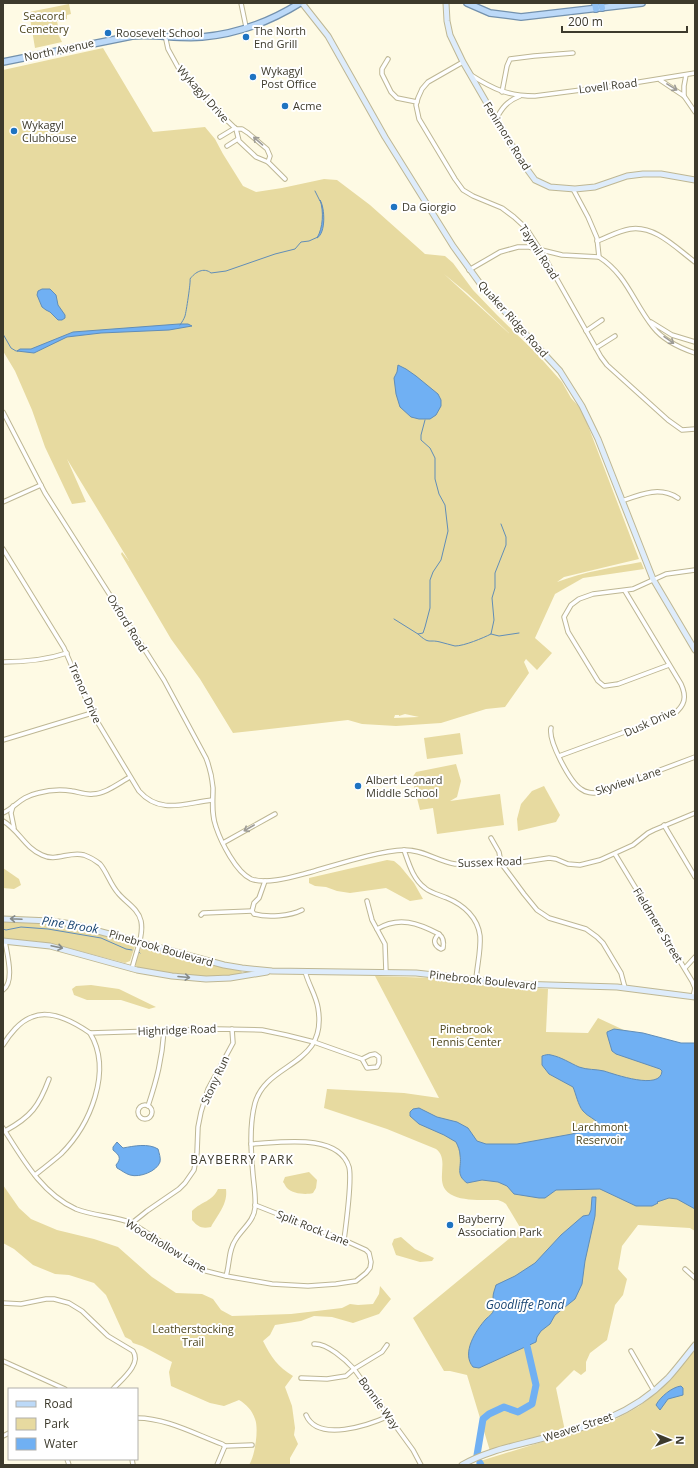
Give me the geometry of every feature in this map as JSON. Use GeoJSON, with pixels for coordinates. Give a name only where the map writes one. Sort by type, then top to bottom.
{"type":"FeatureCollection","features":[{"type":"Feature","properties":{"kind":"main road","name":"North Avenue"},"geometry":{"type":"LineString","coordinates":[[3,62],[132,36],[165,35],[202,37],[217,35],[280,15],[301,3]]}},
{"type":"Feature","properties":{"kind":"main road"},"geometry":{"type":"LineString","coordinates":[[467,3],[490,13],[521,17],[599,6],[642,3]]}},
{"type":"Feature","properties":{"kind":"street"},"geometry":{"type":"LineString","coordinates":[[241,3],[246,27]]}},
{"type":"Feature","properties":{"kind":"street","name":"Quaker Ridge Road"},"geometry":{"type":"LineString","coordinates":[[301,3],[328,36],[385,137],[426,205],[469,270],[484,289],[551,361],[568,383],[589,418],[653,579],[695,650]]}},
{"type":"Feature","properties":{"kind":"street"},"geometry":{"type":"LineString","coordinates":[[446,3],[450,35],[469,74]]}},
{"type":"Feature","properties":{"kind":"street","name":"Wykagyl Drive"},"geometry":{"type":"LineString","coordinates":[[165,35],[168,49],[179,69],[213,108],[236,128],[242,129],[248,133],[267,149],[270,156],[268,162]]}},
{"type":"Feature","properties":{"kind":"street"},"geometry":{"type":"LineString","coordinates":[[502,92],[507,66],[510,59],[573,53]]}},
{"type":"Feature","properties":{"kind":"street"},"geometry":{"type":"LineString","coordinates":[[388,59],[382,68],[382,74],[391,92],[397,98],[417,102],[421,91],[426,84],[463,62]]}},
{"type":"Feature","properties":{"kind":"street","name":"Lovell Road"},"geometry":{"type":"LineString","coordinates":[[469,74],[488,86],[502,92],[521,96],[535,96],[659,80],[695,73]]}},
{"type":"Feature","properties":{"kind":"street","name":"Fenimore Road"},"geometry":{"type":"LineString","coordinates":[[469,74],[524,165],[535,180],[550,187],[573,190],[595,187],[627,176],[643,174],[655,174],[695,180]]}},
{"type":"Feature","properties":{"kind":"street"},"geometry":{"type":"LineString","coordinates":[[684,96],[686,75]]}},
{"type":"Feature","properties":{"kind":"street"},"geometry":{"type":"LineString","coordinates":[[659,80],[684,96],[695,112]]}},
{"type":"Feature","properties":{"kind":"street","name":"Lovell Road"},"geometry":{"type":"LineString","coordinates":[[496,119],[508,101],[521,96]]}},
{"type":"Feature","properties":{"kind":"street","name":"Taymil Road"},"geometry":{"type":"LineString","coordinates":[[417,102],[419,119],[458,185],[468,194],[498,206],[514,217],[526,228],[541,251],[596,348],[611,369],[668,420],[682,430],[694,430]]}},
{"type":"Feature","properties":{"kind":"street"},"geometry":{"type":"LineString","coordinates":[[220,137],[236,128]]}},
{"type":"Feature","properties":{"kind":"street","name":"Wykagyl Drive"},"geometry":{"type":"LineString","coordinates":[[236,128],[238,139],[256,157],[268,162],[285,179]]}},
{"type":"Feature","properties":{"kind":"street"},"geometry":{"type":"LineString","coordinates":[[227,146],[238,139]]}},
{"type":"Feature","properties":{"kind":"street"},"geometry":{"type":"LineString","coordinates":[[573,190],[588,217],[597,241],[599,257]]}},
{"type":"Feature","properties":{"kind":"street"},"geometry":{"type":"LineString","coordinates":[[597,241],[630,229],[647,230],[658,235],[695,262]]}},
{"type":"Feature","properties":{"kind":"street"},"geometry":{"type":"LineString","coordinates":[[469,270],[505,249],[523,247],[534,248],[562,256],[599,257],[614,268],[620,275],[654,329],[668,340],[686,350],[695,353]]}},
{"type":"Feature","properties":{"kind":"street"},"geometry":{"type":"LineString","coordinates":[[586,331],[602,320]]}},
{"type":"Feature","properties":{"kind":"street"},"geometry":{"type":"LineString","coordinates":[[648,320],[672,335],[695,342]]}},
{"type":"Feature","properties":{"kind":"street"},"geometry":{"type":"LineString","coordinates":[[596,348],[615,336]]}},
{"type":"Feature","properties":{"kind":"street","name":"Oxford Road"},"geometry":{"type":"LineString","coordinates":[[3,412],[44,493],[164,680],[203,752],[210,768],[213,814],[216,827],[223,843]]}},
{"type":"Feature","properties":{"kind":"street"},"geometry":{"type":"LineString","coordinates":[[3,502],[41,485]]}},
{"type":"Feature","properties":{"kind":"street"},"geometry":{"type":"LineString","coordinates":[[622,501],[646,493],[658,492],[669,494],[678,498]]}},
{"type":"Feature","properties":{"kind":"street","name":"Trenor Drive"},"geometry":{"type":"LineString","coordinates":[[3,549],[67,653],[92,713],[130,778],[143,796],[156,804],[165,806],[212,800]]}},
{"type":"Feature","properties":{"kind":"street"},"geometry":{"type":"LineString","coordinates":[[668,665],[618,684],[604,686],[598,681],[568,632],[564,617],[566,611],[575,601],[593,594],[625,591],[633,589],[666,574],[695,570]]}},
{"type":"Feature","properties":{"kind":"street","name":"Dusk Drive"},"geometry":{"type":"LineString","coordinates":[[559,756],[674,714],[679,710],[684,702],[684,692],[625,591]]}},
{"type":"Feature","properties":{"kind":"street"},"geometry":{"type":"LineString","coordinates":[[3,662],[50,658],[67,653]]}},
{"type":"Feature","properties":{"kind":"street"},"geometry":{"type":"LineString","coordinates":[[3,740],[92,713]]}},
{"type":"Feature","properties":{"kind":"street","name":"Skyview Lane"},"geometry":{"type":"LineString","coordinates":[[551,728],[550,736],[559,756],[576,784],[584,791],[592,793],[599,793],[695,757]]}},
{"type":"Feature","properties":{"kind":"street"},"geometry":{"type":"LineString","coordinates":[[3,813],[28,796],[54,790],[71,791],[82,794],[100,793],[130,778]]}},
{"type":"Feature","properties":{"kind":"street"},"geometry":{"type":"LineString","coordinates":[[13,806],[11,813],[14,828]]}},
{"type":"Feature","properties":{"kind":"street","name":"Sussex Road"},"geometry":{"type":"LineString","coordinates":[[223,843],[236,865],[244,874],[252,879],[265,881],[287,878],[359,859],[404,850],[420,852],[455,864],[501,863],[549,858],[568,864],[580,865],[600,860],[615,854],[633,845],[648,833],[695,813]]}},
{"type":"Feature","properties":{"kind":"street"},"geometry":{"type":"LineString","coordinates":[[223,843],[276,814]]}},
{"type":"Feature","properties":{"kind":"street"},"geometry":{"type":"LineString","coordinates":[[3,821],[14,828],[30,847],[43,856],[55,858],[73,854],[82,855],[92,858],[100,864],[117,892],[139,916],[141,927],[132,969]]}},
{"type":"Feature","properties":{"kind":"street"},"geometry":{"type":"LineString","coordinates":[[664,825],[695,877]]}},
{"type":"Feature","properties":{"kind":"street"},"geometry":{"type":"LineString","coordinates":[[491,838],[499,852],[501,863],[538,910],[549,918],[586,929],[603,943],[621,973],[624,988]]}},
{"type":"Feature","properties":{"kind":"street"},"geometry":{"type":"LineString","coordinates":[[404,850],[413,874],[418,882],[425,888],[459,904],[466,910],[475,922],[480,937],[476,980]]}},
{"type":"Feature","properties":{"kind":"street","name":"Fieldmere Street"},"geometry":{"type":"LineString","coordinates":[[615,854],[685,968],[694,985],[694,997]]}},
{"type":"Feature","properties":{"kind":"street"},"geometry":{"type":"LineString","coordinates":[[252,911],[254,903],[259,898],[265,881]]}},
{"type":"Feature","properties":{"kind":"street"},"geometry":{"type":"LineString","coordinates":[[367,901],[370,916],[386,944],[386,972]]}},
{"type":"Feature","properties":{"kind":"street"},"geometry":{"type":"LineString","coordinates":[[200,915],[203,913],[252,911],[258,915],[282,916],[293,915],[302,910]]}},
{"type":"Feature","properties":{"kind":"street","name":"Pinebrook Boulevard"},"geometry":{"type":"LineString","coordinates":[[3,919],[51,921],[72,924],[224,965],[242,968],[272,971],[429,974],[476,980],[539,985],[624,988],[694,997]]}},
{"type":"Feature","properties":{"kind":"street"},"geometry":{"type":"LineString","coordinates":[[377,929],[387,923],[408,922],[427,928],[439,934]]}},
{"type":"Feature","properties":{"kind":"street"},"geometry":{"type":"LineString","coordinates":[[3,990],[9,983],[10,973],[4,941]]}},
{"type":"Feature","properties":{"kind":"street","name":"Pinebrook Boulevard"},"geometry":{"type":"LineString","coordinates":[[4,941],[50,946],[132,969],[190,978],[242,977],[272,971]]}},
{"type":"Feature","properties":{"kind":"street"},"geometry":{"type":"LineString","coordinates":[[685,968],[695,957]]}},
{"type":"Feature","properties":{"kind":"street"},"geometry":{"type":"LineString","coordinates":[[242,968],[244,972],[242,977]]}},
{"type":"Feature","properties":{"kind":"street"},"geometry":{"type":"LineString","coordinates":[[226,1276],[233,1244],[252,1218],[255,1205],[251,1144],[255,1104],[260,1091],[268,1081],[300,1058],[314,1042],[319,1027],[319,1012],[305,971]]}},
{"type":"Feature","properties":{"kind":"street"},"geometry":{"type":"LineString","coordinates":[[3,1045],[18,1026],[32,1016],[54,1016],[74,1023],[90,1033],[96,1048],[99,1062],[98,1078],[92,1105],[83,1124],[61,1154],[35,1175]]}},
{"type":"Feature","properties":{"kind":"street","name":"Highridge Road"},"geometry":{"type":"LineString","coordinates":[[90,1033],[232,1029],[262,1030],[314,1042],[362,1059],[375,1054],[380,1060],[377,1066],[369,1069],[364,1066],[362,1059]]}},
{"type":"Feature","properties":{"kind":"street","name":"Stony Run"},"geometry":{"type":"LineString","coordinates":[[132,1223],[179,1189],[194,1170],[201,1112],[208,1089],[233,1043],[232,1029]]}},
{"type":"Feature","properties":{"kind":"street"},"geometry":{"type":"LineString","coordinates":[[148,1106],[159,1072],[164,1031]]}},
{"type":"Feature","properties":{"kind":"street"},"geometry":{"type":"LineString","coordinates":[[4,1129],[26,1118],[43,1097],[49,1079]]}},
{"type":"Feature","properties":{"kind":"street","name":"Woodhollow Lane"},"geometry":{"type":"LineString","coordinates":[[4,1129],[35,1175],[50,1193],[75,1209],[132,1223],[206,1271],[272,1284],[308,1286],[350,1282],[356,1281],[370,1268],[371,1262],[369,1253]]}},
{"type":"Feature","properties":{"kind":"street"},"geometry":{"type":"LineString","coordinates":[[251,1144],[318,1143],[330,1147],[342,1155],[349,1167],[344,1240]]}},
{"type":"Feature","properties":{"kind":"street","name":"Split Rock Lane"},"geometry":{"type":"LineString","coordinates":[[255,1205],[344,1240],[366,1250],[369,1253]]}},
{"type":"Feature","properties":{"kind":"street"},"geometry":{"type":"LineString","coordinates":[[685,1269],[695,1278]]}},
{"type":"Feature","properties":{"kind":"street"},"geometry":{"type":"LineString","coordinates":[[3,1303],[21,1304],[46,1299],[54,1299],[69,1303],[82,1312],[108,1336],[133,1351],[136,1360],[133,1367],[114,1388]]}},
{"type":"Feature","properties":{"kind":"street"},"geometry":{"type":"LineString","coordinates":[[314,1344],[324,1345],[348,1362],[354,1369],[377,1356],[385,1349],[387,1345]]}},
{"type":"Feature","properties":{"kind":"street","name":"Weaver Street"},"geometry":{"type":"LineString","coordinates":[[462,1465],[502,1448],[566,1433],[598,1423],[625,1411],[654,1391],[676,1369],[695,1345]]}},
{"type":"Feature","properties":{"kind":"street"},"geometry":{"type":"LineString","coordinates":[[631,1351],[654,1391]]}},
{"type":"Feature","properties":{"kind":"street"},"geometry":{"type":"LineString","coordinates":[[3,1365],[5,1362],[63,1388]]}},
{"type":"Feature","properties":{"kind":"street","name":"Bonnie Way"},"geometry":{"type":"LineString","coordinates":[[301,1378],[342,1378],[354,1369],[413,1450],[421,1465]]}},
{"type":"Feature","properties":{"kind":"street"},"geometry":{"type":"LineString","coordinates":[[53,1388],[55,1384]]}},
{"type":"Feature","properties":{"kind":"street"},"geometry":{"type":"LineString","coordinates":[[306,1415],[308,1420],[318,1427],[335,1430],[371,1424],[389,1416]]}},
{"type":"Feature","properties":{"kind":"street"},"geometry":{"type":"LineString","coordinates":[[138,1418],[146,1418],[168,1424],[225,1446],[252,1445]]}},
{"type":"Feature","properties":{"kind":"street"},"geometry":{"type":"LineString","coordinates":[[217,1465],[225,1446]]}},
{"type":"Feature","properties":{"kind":"green space","name":"Seacord Cemetery"},"geometry":{"type":"Polygon","coordinates":[[[69,4],[71,14],[67,15],[67,19],[57,21],[58,34],[62,42],[35,48],[29,12],[69,4]]]}},
{"type":"Feature","properties":{"kind":"green space"},"geometry":{"type":"Polygon","coordinates":[[[103,48],[153,132],[205,127],[215,139],[243,186],[256,192],[324,179],[337,180],[370,205],[425,254],[445,256],[453,263],[473,290],[537,354],[562,382],[571,398],[582,410],[639,559],[564,577],[557,582],[567,578],[609,568],[641,562],[644,569],[583,578],[555,594],[535,638],[552,653],[537,670],[526,659],[524,662],[529,673],[505,707],[486,709],[441,723],[396,726],[362,724],[348,720],[233,733],[200,679],[171,639],[121,554],[122,552],[129,561],[67,459],[86,502],[72,504],[45,447],[32,410],[15,371],[3,351],[3,70],[103,48]],[[444,274],[512,336],[467,293],[444,274]],[[405,714],[399,716],[395,715],[394,718],[419,717],[405,714]]]}},
{"type":"Feature","properties":{"kind":"green space"},"geometry":{"type":"Polygon","coordinates":[[[460,733],[463,754],[427,759],[424,738],[460,733]]]}},
{"type":"Feature","properties":{"kind":"green space"},"geometry":{"type":"Polygon","coordinates":[[[456,764],[461,781],[457,797],[450,801],[500,794],[504,825],[437,834],[433,808],[420,810],[412,778],[416,772],[456,764]]]}},
{"type":"Feature","properties":{"kind":"green space"},"geometry":{"type":"Polygon","coordinates":[[[544,786],[560,815],[556,822],[518,831],[517,819],[521,804],[532,791],[544,786]]]}},
{"type":"Feature","properties":{"kind":"green space"},"geometry":{"type":"Polygon","coordinates":[[[387,860],[394,861],[400,866],[414,883],[423,899],[410,901],[386,888],[350,893],[315,886],[309,883],[309,878],[387,860]]]}},
{"type":"Feature","properties":{"kind":"green space"},"geometry":{"type":"Polygon","coordinates":[[[3,868],[19,879],[21,885],[14,889],[3,888],[3,868]]]}},
{"type":"Feature","properties":{"kind":"green space"},"geometry":{"type":"Polygon","coordinates":[[[3,921],[52,923],[80,927],[134,943],[135,946],[130,961],[125,963],[53,944],[34,941],[3,940],[3,921]]]}},
{"type":"Feature","properties":{"kind":"green space"},"geometry":{"type":"Polygon","coordinates":[[[142,945],[212,964],[241,970],[242,973],[235,976],[209,977],[138,969],[135,964],[142,945]]]}},
{"type":"Feature","properties":{"kind":"green space","name":"Larchmont Reservoir"},"geometry":{"type":"Polygon","coordinates":[[[375,976],[434,978],[464,983],[548,989],[546,1032],[588,1033],[598,1018],[626,1031],[695,1049],[695,1231],[690,1228],[638,1225],[622,1246],[618,1269],[627,1279],[623,1295],[615,1305],[607,1340],[590,1353],[586,1362],[586,1371],[581,1375],[574,1370],[556,1388],[565,1431],[490,1451],[467,1375],[444,1371],[413,1318],[521,1229],[506,1204],[498,1200],[459,1198],[454,1196],[447,1192],[443,1186],[442,1160],[436,1149],[387,1129],[324,1108],[327,1089],[404,1093],[439,1098],[375,976]]]}},
{"type":"Feature","properties":{"kind":"green space"},"geometry":{"type":"Polygon","coordinates":[[[91,985],[119,989],[156,1007],[149,1009],[121,1000],[87,1000],[74,995],[72,989],[76,986],[91,985]]]}},
{"type":"Feature","properties":{"kind":"green space"},"geometry":{"type":"Polygon","coordinates":[[[309,1172],[317,1180],[316,1188],[313,1193],[303,1194],[293,1192],[287,1188],[283,1182],[285,1177],[309,1172]]]}},
{"type":"Feature","properties":{"kind":"green space","name":"Leatherstocking Trail"},"geometry":{"type":"Polygon","coordinates":[[[3,1185],[19,1208],[31,1219],[57,1230],[94,1239],[118,1247],[152,1277],[176,1293],[202,1294],[213,1299],[221,1310],[232,1316],[291,1314],[342,1308],[350,1304],[373,1304],[379,1294],[380,1286],[391,1299],[379,1314],[353,1323],[332,1317],[314,1316],[301,1321],[275,1325],[270,1335],[263,1341],[275,1361],[293,1376],[285,1387],[292,1406],[295,1428],[294,1435],[298,1444],[290,1458],[290,1465],[249,1465],[255,1449],[257,1429],[254,1416],[246,1405],[239,1400],[224,1406],[210,1403],[171,1386],[169,1372],[172,1362],[142,1346],[133,1343],[125,1337],[106,1295],[94,1283],[69,1275],[55,1274],[33,1265],[14,1249],[3,1243],[3,1185]]]}},
{"type":"Feature","properties":{"kind":"green space"},"geometry":{"type":"Polygon","coordinates":[[[218,1189],[226,1189],[222,1209],[211,1227],[200,1227],[192,1220],[192,1211],[213,1197],[218,1189]]]}},
{"type":"Feature","properties":{"kind":"green space"},"geometry":{"type":"Polygon","coordinates":[[[401,1237],[415,1249],[434,1258],[432,1261],[420,1262],[396,1255],[392,1244],[394,1239],[401,1237]]]}},
{"type":"Feature","properties":{"kind":"green space"},"geometry":{"type":"Polygon","coordinates":[[[695,1348],[695,1465],[477,1465],[477,1462],[616,1419],[638,1407],[660,1390],[695,1348]]]}},
{"type":"Feature","properties":{"kind":"water"},"geometry":{"type":"Polygon","coordinates":[[[320,200],[324,220],[322,231],[317,238],[321,229],[322,219],[320,200]]]}},
{"type":"Feature","properties":{"kind":"water"},"geometry":{"type":"Polygon","coordinates":[[[42,289],[50,289],[56,295],[58,305],[65,315],[65,318],[58,320],[42,307],[37,295],[38,291],[42,289]]]}},
{"type":"Feature","properties":{"kind":"water"},"geometry":{"type":"Polygon","coordinates":[[[188,324],[192,326],[169,330],[101,333],[67,337],[34,353],[17,351],[20,349],[31,349],[73,332],[188,324]]]}},
{"type":"Feature","properties":{"kind":"water"},"geometry":{"type":"Polygon","coordinates":[[[398,365],[416,376],[438,394],[441,400],[441,406],[436,415],[430,419],[419,419],[411,417],[400,407],[396,394],[394,378],[398,365]]]}},
{"type":"Feature","properties":{"kind":"water"},"geometry":{"type":"Polygon","coordinates":[[[614,1029],[643,1033],[681,1043],[695,1043],[695,1209],[677,1199],[669,1198],[657,1202],[658,1203],[652,1206],[636,1206],[600,1189],[556,1190],[545,1198],[539,1198],[514,1194],[507,1186],[498,1182],[482,1180],[467,1183],[463,1180],[460,1174],[460,1153],[456,1142],[419,1124],[410,1116],[410,1112],[413,1109],[419,1108],[437,1117],[457,1122],[468,1128],[477,1141],[486,1144],[517,1144],[572,1134],[598,1127],[600,1125],[581,1109],[573,1087],[549,1074],[542,1065],[542,1056],[550,1055],[558,1057],[582,1068],[604,1071],[636,1080],[654,1080],[660,1077],[662,1071],[660,1069],[616,1054],[612,1051],[607,1032],[614,1029]]]}},
{"type":"Feature","properties":{"kind":"water"},"geometry":{"type":"Polygon","coordinates":[[[117,1142],[123,1148],[132,1146],[154,1147],[158,1149],[160,1162],[152,1171],[143,1175],[134,1176],[127,1174],[117,1168],[116,1165],[119,1157],[113,1150],[113,1147],[117,1142]]]}},
{"type":"Feature","properties":{"kind":"water","name":"Goodliffe Pond"},"geometry":{"type":"Polygon","coordinates":[[[592,1197],[596,1197],[595,1216],[585,1261],[582,1284],[575,1299],[555,1315],[550,1324],[541,1331],[536,1342],[479,1368],[473,1367],[470,1361],[469,1349],[474,1335],[486,1319],[492,1314],[494,1306],[493,1296],[496,1285],[515,1276],[535,1263],[561,1235],[583,1216],[589,1215],[592,1197]]]}},
{"type":"Feature","properties":{"kind":"water"},"geometry":{"type":"Polygon","coordinates":[[[681,1386],[683,1388],[683,1395],[668,1399],[660,1410],[656,1405],[660,1399],[670,1390],[681,1386]]]}},
{"type":"Feature","properties":{"kind":"waterway"},"geometry":{"type":"LineString","coordinates":[[315,191],[320,201]]}},
{"type":"Feature","properties":{"kind":"waterway"},"geometry":{"type":"LineString","coordinates":[[180,325],[186,314],[190,279],[197,272],[203,270],[211,273],[226,271],[275,254],[295,249],[301,242],[309,241],[318,237]]}},
{"type":"Feature","properties":{"kind":"waterway"},"geometry":{"type":"LineString","coordinates":[[3,334],[11,348],[18,351]]}},
{"type":"Feature","properties":{"kind":"waterway"},"geometry":{"type":"LineString","coordinates":[[394,619],[418,634],[423,633],[430,608],[430,580],[433,572],[441,560],[448,531],[445,505],[439,494],[435,479],[435,458],[430,448],[421,440],[425,420]]}},
{"type":"Feature","properties":{"kind":"waterway"},"geometry":{"type":"LineString","coordinates":[[418,634],[427,641],[436,641],[455,646],[478,640],[491,634],[494,620],[492,598],[495,588],[495,573],[506,545],[506,537],[501,524]]}},
{"type":"Feature","properties":{"kind":"waterway"},"geometry":{"type":"LineString","coordinates":[[491,634],[499,636],[519,633]]}},
{"type":"Feature","properties":{"kind":"waterway","name":"Pine Brook"},"geometry":{"type":"LineString","coordinates":[[3,929],[6,930],[21,927],[48,929],[101,938],[126,949],[132,950]]}},
{"type":"Feature","properties":{"kind":"waterway"},"geometry":{"type":"LineString","coordinates":[[477,1455],[483,1419],[489,1414],[504,1407],[518,1412],[532,1404],[536,1385],[527,1346]]}},
{"type":"Feature","properties":{"kind":"place","name":"Roosevelt School"},"geometry":{"type":"Point","coordinates":[108,33]}},
{"type":"Feature","properties":{"kind":"place","name":"The North End Grill"},"geometry":{"type":"Point","coordinates":[246,37]}},
{"type":"Feature","properties":{"kind":"place","name":"Wykagyl Post Office"},"geometry":{"type":"Point","coordinates":[253,77]}},
{"type":"Feature","properties":{"kind":"place","name":"Acme"},"geometry":{"type":"Point","coordinates":[285,106]}},
{"type":"Feature","properties":{"kind":"place","name":"Wykagyl Clubhouse"},"geometry":{"type":"Point","coordinates":[14,131]}},
{"type":"Feature","properties":{"kind":"place","name":"Da Giorgio"},"geometry":{"type":"Point","coordinates":[394,207]}},
{"type":"Feature","properties":{"kind":"place","name":"Albert Leonard Middle School"},"geometry":{"type":"Point","coordinates":[358,786]}},
{"type":"Feature","properties":{"kind":"place","name":"Bayberry Association Park"},"geometry":{"type":"Point","coordinates":[450,1225]}},
{"type":"Feature","properties":{"kind":"district","name":"BAYBERRY PARK"},"geometry":{"type":"Point","coordinates":[242,1160]}},
{"type":"Feature","properties":{"kind":"park label","name":"Pinebrook Tennis Center"},"geometry":{"type":"Point","coordinates":[466,1035]}}]}
